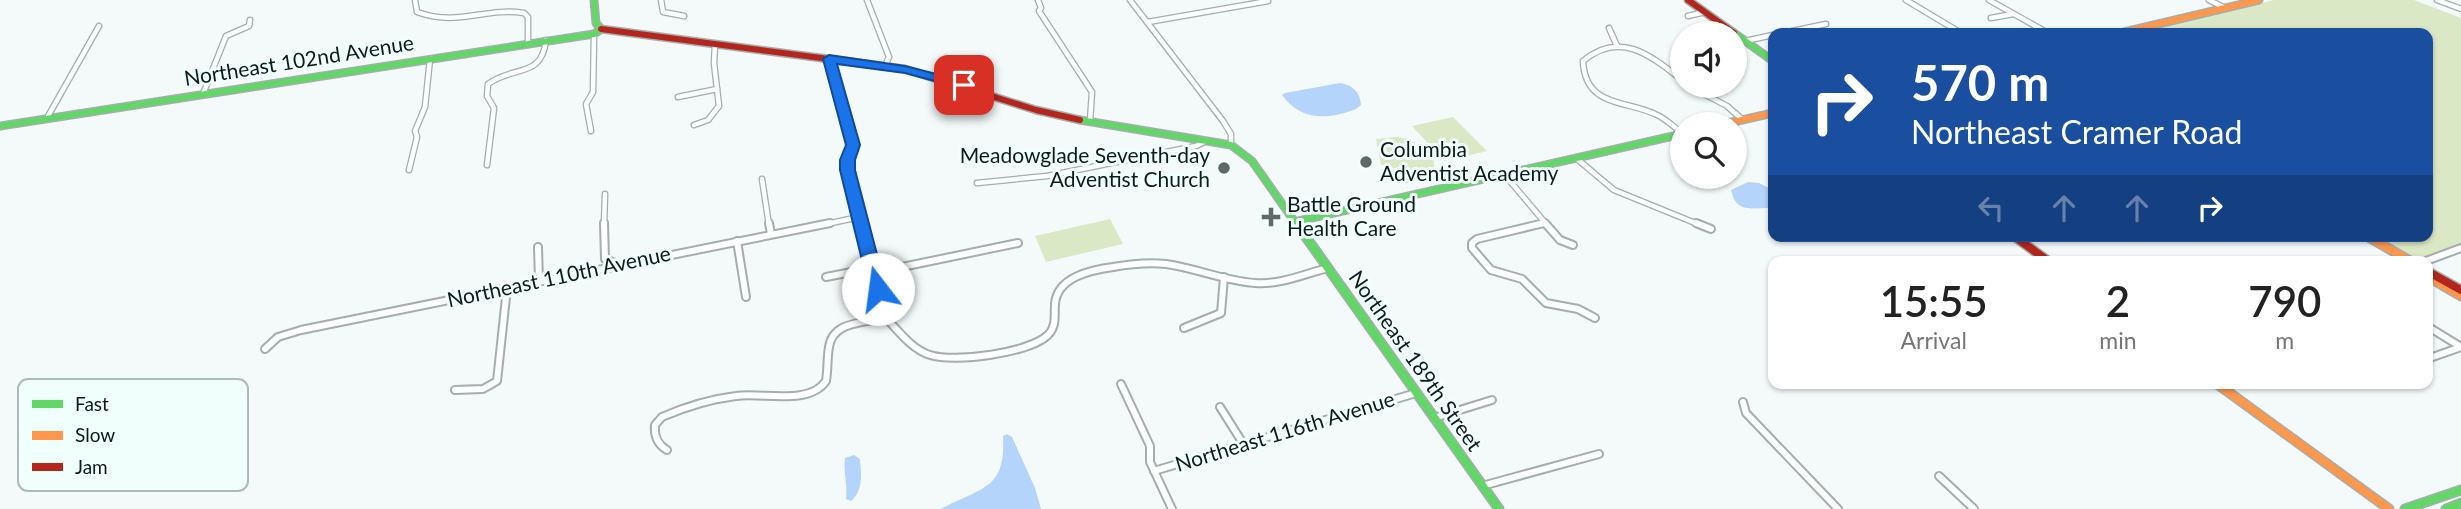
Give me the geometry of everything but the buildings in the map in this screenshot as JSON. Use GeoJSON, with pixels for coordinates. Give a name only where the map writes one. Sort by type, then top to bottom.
{"type":"FeatureCollection","features":[{"type":"Feature","properties":{"kind":"main road"},"geometry":{"type":"LineString","coordinates":[[594,0],[596,23],[601,29],[885,66],[950,80],[1045,114],[1231,145]]}},
{"type":"Feature","properties":{"kind":"main road"},"geometry":{"type":"LineString","coordinates":[[1688,0],[1717,21]]}},
{"type":"Feature","properties":{"kind":"main road"},"geometry":{"type":"LineString","coordinates":[[2141,28],[2259,0]]}},
{"type":"Feature","properties":{"kind":"main road","name":"Northeast 102nd Avenue"},"geometry":{"type":"LineString","coordinates":[[0,126],[594,34],[601,29]]}},
{"type":"Feature","properties":{"kind":"main road"},"geometry":{"type":"LineString","coordinates":[[1747,42],[1768,57]]}},
{"type":"Feature","properties":{"kind":"main road"},"geometry":{"type":"LineString","coordinates":[[1747,119],[1768,114]]}},
{"type":"Feature","properties":{"kind":"main road"},"geometry":{"type":"LineString","coordinates":[[1294,222],[1670,137]]}},
{"type":"Feature","properties":{"kind":"main road","name":"Northeast 189th Street"},"geometry":{"type":"LineString","coordinates":[[1231,145],[1249,158],[1499,509]]}},
{"type":"Feature","properties":{"kind":"main road"},"geometry":{"type":"LineString","coordinates":[[2022,242],[2041,256]]}},
{"type":"Feature","properties":{"kind":"main road"},"geometry":{"type":"LineString","coordinates":[[2369,242],[2392,256]]}},
{"type":"Feature","properties":{"kind":"main road"},"geometry":{"type":"LineString","coordinates":[[2377,242],[2401,256]]}},
{"type":"Feature","properties":{"kind":"main road"},"geometry":{"type":"LineString","coordinates":[[2433,274],[2461,290]]}},
{"type":"Feature","properties":{"kind":"main road"},"geometry":{"type":"LineString","coordinates":[[2433,280],[2461,296]]}},
{"type":"Feature","properties":{"kind":"main road"},"geometry":{"type":"LineString","coordinates":[[2225,389],[2389,509]]}},
{"type":"Feature","properties":{"kind":"main road"},"geometry":{"type":"LineString","coordinates":[[2405,509],[2461,490]]}},
{"type":"Feature","properties":{"kind":"main road"},"geometry":{"type":"LineString","coordinates":[[2446,509],[2461,503]]}},
{"type":"Feature","properties":{"kind":"street"},"geometry":{"type":"LineString","coordinates":[[415,0],[417,12],[432,19],[446,21],[512,12],[524,13],[527,17],[528,43]]}},
{"type":"Feature","properties":{"kind":"street"},"geometry":{"type":"LineString","coordinates":[[661,0],[663,12],[684,16]]}},
{"type":"Feature","properties":{"kind":"street"},"geometry":{"type":"LineString","coordinates":[[867,0],[889,57],[885,66]]}},
{"type":"Feature","properties":{"kind":"street"},"geometry":{"type":"LineString","coordinates":[[1038,0],[1041,8],[1039,12],[1092,92],[1090,121]]}},
{"type":"Feature","properties":{"kind":"street","name":"Northeast 189th Street"},"geometry":{"type":"LineString","coordinates":[[1130,0],[1223,121],[1231,134],[1231,145]]}},
{"type":"Feature","properties":{"kind":"street"},"geometry":{"type":"LineString","coordinates":[[1906,0],[1953,28]]}},
{"type":"Feature","properties":{"kind":"street"},"geometry":{"type":"LineString","coordinates":[[1989,0],[2039,28]]}},
{"type":"Feature","properties":{"kind":"street"},"geometry":{"type":"LineString","coordinates":[[2209,0],[2225,8]]}},
{"type":"Feature","properties":{"kind":"street"},"geometry":{"type":"LineString","coordinates":[[2437,0],[2461,9]]}},
{"type":"Feature","properties":{"kind":"street"},"geometry":{"type":"LineString","coordinates":[[1148,22],[1268,1]]}},
{"type":"Feature","properties":{"kind":"street"},"geometry":{"type":"LineString","coordinates":[[1688,16],[1704,12]]}},
{"type":"Feature","properties":{"kind":"street"},"geometry":{"type":"LineString","coordinates":[[1991,18],[2013,13]]}},
{"type":"Feature","properties":{"kind":"street"},"geometry":{"type":"LineString","coordinates":[[203,94],[226,36],[249,26],[250,19]]}},
{"type":"Feature","properties":{"kind":"street"},"geometry":{"type":"LineString","coordinates":[[1807,28],[1826,24]]}},
{"type":"Feature","properties":{"kind":"street"},"geometry":{"type":"LineString","coordinates":[[47,118],[99,26]]}},
{"type":"Feature","properties":{"kind":"street"},"geometry":{"type":"LineString","coordinates":[[1609,28],[1617,46]]}},
{"type":"Feature","properties":{"kind":"street"},"geometry":{"type":"LineString","coordinates":[[591,131],[586,104],[593,92],[594,34]]}},
{"type":"Feature","properties":{"kind":"street"},"geometry":{"type":"LineString","coordinates":[[1747,41],[1768,36]]}},
{"type":"Feature","properties":{"kind":"street"},"geometry":{"type":"LineString","coordinates":[[486,165],[494,108],[487,96],[488,83],[503,75],[541,64],[545,58],[547,40]]}},
{"type":"Feature","properties":{"kind":"street"},"geometry":{"type":"LineString","coordinates":[[694,124],[708,120],[716,112],[720,101],[715,45]]}},
{"type":"Feature","properties":{"kind":"street"},"geometry":{"type":"LineString","coordinates":[[1670,71],[1643,51],[1617,46],[1592,54],[1583,61],[1592,89],[1601,98],[1657,114],[1670,124]]}},
{"type":"Feature","properties":{"kind":"street"},"geometry":{"type":"LineString","coordinates":[[409,170],[417,137],[415,131],[425,107],[430,59]]}},
{"type":"Feature","properties":{"kind":"street"},"geometry":{"type":"LineString","coordinates":[[829,59],[853,145],[847,160],[848,170],[885,317],[924,352],[951,357],[1024,347],[1044,339],[1055,326],[1055,300],[1059,290],[1067,282],[1081,276],[1151,262],[1259,283],[1328,268]]}},
{"type":"Feature","properties":{"kind":"street"},"geometry":{"type":"LineString","coordinates":[[678,97],[717,89]]}},
{"type":"Feature","properties":{"kind":"street"},"geometry":{"type":"LineString","coordinates":[[1712,98],[1734,112]]}},
{"type":"Feature","properties":{"kind":"street"},"geometry":{"type":"LineString","coordinates":[[977,183],[1047,176],[1196,146],[1207,139]]}},
{"type":"Feature","properties":{"kind":"street"},"geometry":{"type":"LineString","coordinates":[[1576,158],[1614,190],[1711,229]]}},
{"type":"Feature","properties":{"kind":"street"},"geometry":{"type":"LineString","coordinates":[[1504,174],[1560,240],[1573,245]]}},
{"type":"Feature","properties":{"kind":"street"},"geometry":{"type":"LineString","coordinates":[[762,179],[771,234]]}},
{"type":"Feature","properties":{"kind":"street"},"geometry":{"type":"LineString","coordinates":[[605,194],[603,254],[610,262],[621,264]]}},
{"type":"Feature","properties":{"kind":"street","name":"Northeast 110th Avenue"},"geometry":{"type":"LineString","coordinates":[[265,349],[284,334],[859,217]]}},
{"type":"Feature","properties":{"kind":"street"},"geometry":{"type":"LineString","coordinates":[[1544,223],[1479,239],[1472,243],[1474,251],[1493,272],[1520,277],[1546,303],[1578,309],[1595,318]]}},
{"type":"Feature","properties":{"kind":"street"},"geometry":{"type":"LineString","coordinates":[[737,241],[746,297]]}},
{"type":"Feature","properties":{"kind":"street"},"geometry":{"type":"LineString","coordinates":[[826,278],[857,271],[873,273],[1018,243]]}},
{"type":"Feature","properties":{"kind":"street"},"geometry":{"type":"LineString","coordinates":[[538,247],[539,281]]}},
{"type":"Feature","properties":{"kind":"street"},"geometry":{"type":"LineString","coordinates":[[2433,258],[2461,248]]}},
{"type":"Feature","properties":{"kind":"street"},"geometry":{"type":"LineString","coordinates":[[1184,328],[1221,313],[1224,277]]}},
{"type":"Feature","properties":{"kind":"street"},"geometry":{"type":"LineString","coordinates":[[455,390],[483,389],[497,382],[507,288]]}},
{"type":"Feature","properties":{"kind":"street"},"geometry":{"type":"LineString","coordinates":[[667,450],[658,444],[655,432],[655,425],[662,417],[738,396],[816,391],[826,383],[830,342],[834,333],[846,327],[885,317]]}},
{"type":"Feature","properties":{"kind":"street"},"geometry":{"type":"LineString","coordinates":[[2433,330],[2461,347]]}},
{"type":"Feature","properties":{"kind":"street"},"geometry":{"type":"LineString","coordinates":[[2433,357],[2461,347]]}},
{"type":"Feature","properties":{"kind":"street"},"geometry":{"type":"LineString","coordinates":[[1121,384],[1150,446],[1150,462],[1172,509]]}},
{"type":"Feature","properties":{"kind":"street","name":"Northeast 116th Avenue"},"geometry":{"type":"LineString","coordinates":[[1154,471],[1416,393]]}},
{"type":"Feature","properties":{"kind":"street"},"geometry":{"type":"LineString","coordinates":[[1434,418],[1492,400]]}},
{"type":"Feature","properties":{"kind":"street"},"geometry":{"type":"LineString","coordinates":[[1743,402],[1746,413],[1838,509]]}},
{"type":"Feature","properties":{"kind":"street"},"geometry":{"type":"LineString","coordinates":[[1220,407],[1244,445]]}},
{"type":"Feature","properties":{"kind":"street"},"geometry":{"type":"LineString","coordinates":[[1482,485],[1598,454]]}},
{"type":"Feature","properties":{"kind":"street"},"geometry":{"type":"LineString","coordinates":[[1939,476],[1974,509]]}},
{"type":"Feature","properties":{"kind":"green space"},"geometry":{"type":"Polygon","coordinates":[[[2274,0],[2414,0],[2461,18],[2461,246],[2431,256],[2408,256],[2385,242],[2433,242],[2433,28],[2154,28],[2274,0]]]}},
{"type":"Feature","properties":{"kind":"green space"},"geometry":{"type":"Polygon","coordinates":[[[1453,117],[1487,151],[1444,161],[1412,126],[1453,117]]]}},
{"type":"Feature","properties":{"kind":"green space"},"geometry":{"type":"Polygon","coordinates":[[[1397,137],[1413,142],[1423,149],[1434,162],[1434,170],[1398,169],[1381,165],[1376,139],[1397,137]]]}},
{"type":"Feature","properties":{"kind":"green space"},"geometry":{"type":"Polygon","coordinates":[[[1110,219],[1123,244],[1046,262],[1035,236],[1110,219]]]}},
{"type":"Feature","properties":{"kind":"water"},"geometry":{"type":"Polygon","coordinates":[[[1340,83],[1355,90],[1361,105],[1346,113],[1325,116],[1306,114],[1289,104],[1282,95],[1285,93],[1340,83]]]}},
{"type":"Feature","properties":{"kind":"water"},"geometry":{"type":"Polygon","coordinates":[[[1748,182],[1768,188],[1768,208],[1747,208],[1733,198],[1731,190],[1747,189],[1748,182]]]}},
{"type":"Feature","properties":{"kind":"water"},"geometry":{"type":"Polygon","coordinates":[[[1007,434],[1012,437],[1035,488],[1041,509],[941,509],[988,485],[996,477],[1003,454],[1003,436],[1007,434]]]}},
{"type":"Feature","properties":{"kind":"water"},"geometry":{"type":"Polygon","coordinates":[[[854,455],[860,459],[861,481],[858,492],[851,501],[846,499],[845,458],[854,455]]]}},
{"type":"Feature","properties":{"kind":"traffic: fast"},"geometry":{"type":"LineString","coordinates":[[594,0],[596,23],[601,29]]}},
{"type":"Feature","properties":{"kind":"traffic: fast"},"geometry":{"type":"LineString","coordinates":[[0,126],[594,34],[601,29]]}},
{"type":"Feature","properties":{"kind":"traffic: fast"},"geometry":{"type":"LineString","coordinates":[[1747,42],[1768,57]]}},
{"type":"Feature","properties":{"kind":"traffic: fast"},"geometry":{"type":"LineString","coordinates":[[1080,120],[1231,145],[1252,161],[1499,509]]}},
{"type":"Feature","properties":{"kind":"traffic: fast"},"geometry":{"type":"LineString","coordinates":[[1294,222],[1670,137]]}},
{"type":"Feature","properties":{"kind":"traffic: fast"},"geometry":{"type":"LineString","coordinates":[[2405,509],[2461,490]]}},
{"type":"Feature","properties":{"kind":"traffic: fast"},"geometry":{"type":"LineString","coordinates":[[2446,509],[2461,503]]}},
{"type":"Feature","properties":{"kind":"traffic: slow"},"geometry":{"type":"LineString","coordinates":[[2141,28],[2259,0]]}},
{"type":"Feature","properties":{"kind":"traffic: slow"},"geometry":{"type":"LineString","coordinates":[[1747,119],[1768,114]]}},
{"type":"Feature","properties":{"kind":"traffic: slow"},"geometry":{"type":"LineString","coordinates":[[2377,242],[2401,256]]}},
{"type":"Feature","properties":{"kind":"traffic: slow"},"geometry":{"type":"LineString","coordinates":[[2433,280],[2461,296]]}},
{"type":"Feature","properties":{"kind":"traffic: slow"},"geometry":{"type":"LineString","coordinates":[[2224,389],[2389,509]]}},
{"type":"Feature","properties":{"kind":"traffic: jam"},"geometry":{"type":"LineString","coordinates":[[1688,0],[1717,21]]}},
{"type":"Feature","properties":{"kind":"traffic: jam"},"geometry":{"type":"LineString","coordinates":[[601,29],[905,69],[1036,110],[1080,120]]}},
{"type":"Feature","properties":{"kind":"traffic: jam"},"geometry":{"type":"LineString","coordinates":[[2022,242],[2041,256]]}},
{"type":"Feature","properties":{"kind":"traffic: jam"},"geometry":{"type":"LineString","coordinates":[[2433,274],[2461,290]]}},
{"type":"Feature","properties":{"kind":"place","name":"Columbia Adventist Academy"},"geometry":{"type":"Point","coordinates":[1366,162]}},
{"type":"Feature","properties":{"kind":"place","name":"Meadowglade Seventh-day Adventist Church"},"geometry":{"type":"Point","coordinates":[1224,168]}},
{"type":"Feature","properties":{"kind":"place","name":"Battle Ground Health Care"},"geometry":{"type":"Point","coordinates":[1271,217]}},
{"type":"Feature","properties":{"kind":"route"},"geometry":{"type":"LineString","coordinates":[[878,289],[848,170],[847,160],[853,145],[829,59],[905,69],[964,85]]}}]}
